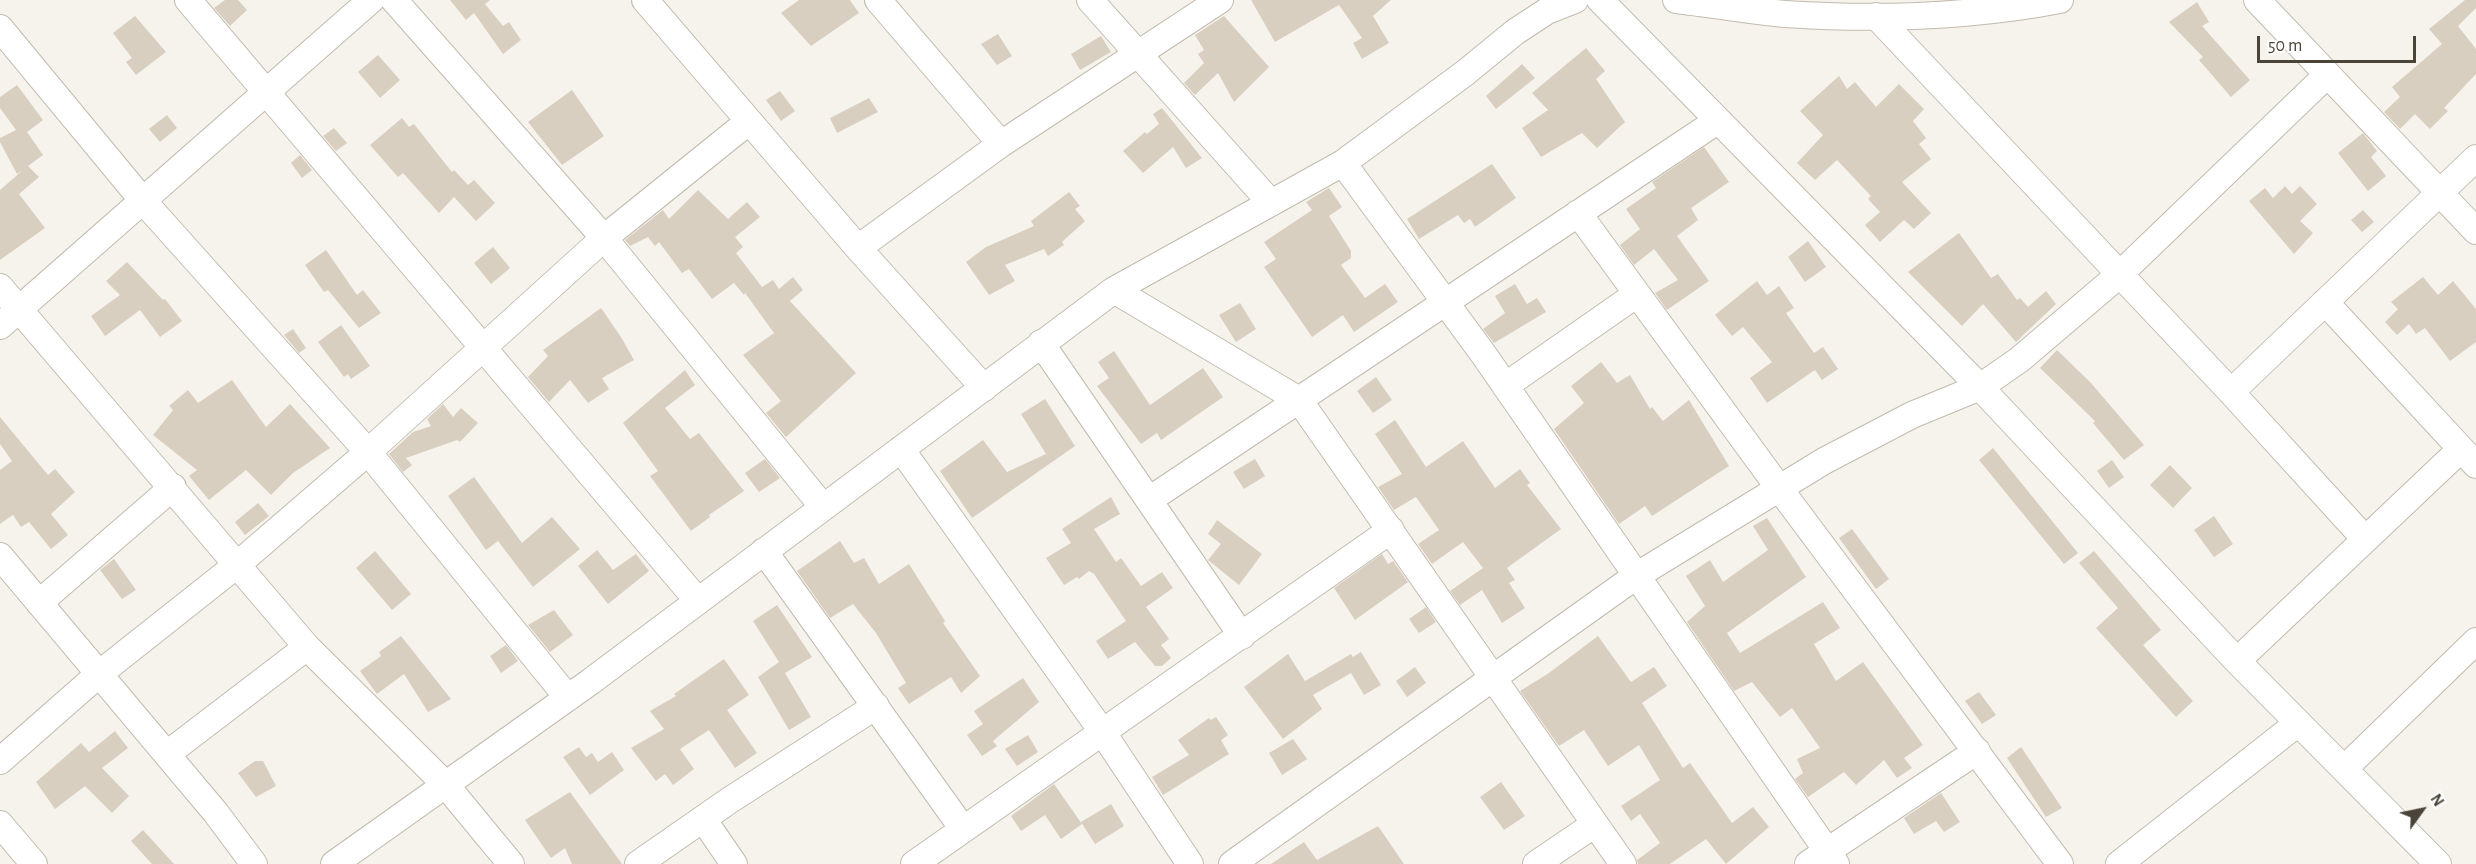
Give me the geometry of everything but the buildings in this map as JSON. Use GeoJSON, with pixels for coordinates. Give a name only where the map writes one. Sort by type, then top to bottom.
{"type":"FeatureCollection","features":[{"type":"Feature","properties":{"kind":"street"},"geometry":{"type":"LineString","coordinates":[[188,0],[698,601]]}},
{"type":"Feature","properties":{"kind":"street"},"geometry":{"type":"LineString","coordinates":[[9,318],[144,202],[266,91],[371,0]]}},
{"type":"Feature","properties":{"kind":"street"},"geometry":{"type":"LineString","coordinates":[[394,0],[604,238],[823,507]]}},
{"type":"Feature","properties":{"kind":"street"},"geometry":{"type":"LineString","coordinates":[[645,0],[858,248],[984,388]]}},
{"type":"Feature","properties":{"kind":"street"},"geometry":{"type":"LineString","coordinates":[[878,0],[1001,144]]}},
{"type":"Feature","properties":{"kind":"street"},"geometry":{"type":"LineString","coordinates":[[1090,0],[1271,203]]}},
{"type":"Feature","properties":{"kind":"street"},"geometry":{"type":"LineString","coordinates":[[858,248],[1001,144],[1220,0]]}},
{"type":"Feature","properties":{"kind":"street"},"geometry":{"type":"LineString","coordinates":[[334,864],[568,698],[1114,290],[1343,163],[1465,74],[1515,32],[1571,0]]}},
{"type":"Feature","properties":{"kind":"street"},"geometry":{"type":"LineString","coordinates":[[1600,0],[1980,387],[2237,661],[2438,864]]}},
{"type":"Feature","properties":{"kind":"street"},"geometry":{"type":"LineString","coordinates":[[1676,0],[1876,16],[2060,0]]}},
{"type":"Feature","properties":{"kind":"street"},"geometry":{"type":"LineString","coordinates":[[2257,0],[2476,231]]}},
{"type":"Feature","properties":{"kind":"street"},"geometry":{"type":"LineString","coordinates":[[1876,16],[2231,392],[2365,539]]}},
{"type":"Feature","properties":{"kind":"street"},"geometry":{"type":"LineString","coordinates":[[0,28],[144,202],[368,452],[568,698]]}},
{"type":"Feature","properties":{"kind":"street"},"geometry":{"type":"LineString","coordinates":[[1232,864],[1636,576],[1779,488],[1912,415],[1980,387],[2056,330],[2119,275],[2327,75]]}},
{"type":"Feature","properties":{"kind":"street"},"geometry":{"type":"LineString","coordinates":[[1149,500],[1717,121]]}},
{"type":"Feature","properties":{"kind":"street"},"geometry":{"type":"LineString","coordinates":[[0,761],[99,674],[238,564],[368,452],[604,238],[748,122]]}},
{"type":"Feature","properties":{"kind":"street"},"geometry":{"type":"LineString","coordinates":[[2231,392],[2476,158]]}},
{"type":"Feature","properties":{"kind":"street"},"geometry":{"type":"LineString","coordinates":[[1343,163],[1505,386],[1636,576],[1824,860],[1977,751]]}},
{"type":"Feature","properties":{"kind":"street"},"geometry":{"type":"LineString","coordinates":[[1578,213],[1779,488],[2060,864]]}},
{"type":"Feature","properties":{"kind":"street"},"geometry":{"type":"LineString","coordinates":[[0,287],[9,318],[173,487],[307,647],[445,784],[511,864]]}},
{"type":"Feature","properties":{"kind":"street"},"geometry":{"type":"LineString","coordinates":[[1114,290],[1299,400],[1623,864]]}},
{"type":"Feature","properties":{"kind":"street"},"geometry":{"type":"LineString","coordinates":[[1505,386],[1637,294]]}},
{"type":"Feature","properties":{"kind":"street"},"geometry":{"type":"LineString","coordinates":[[2237,661],[2365,539],[2468,457],[2325,302]]}},
{"type":"Feature","properties":{"kind":"street"},"geometry":{"type":"LineString","coordinates":[[1041,343],[1242,636]]}},
{"type":"Feature","properties":{"kind":"street"},"geometry":{"type":"LineString","coordinates":[[901,449],[1101,730],[1190,864]]}},
{"type":"Feature","properties":{"kind":"street"},"geometry":{"type":"LineString","coordinates":[[39,603],[173,487]]}},
{"type":"Feature","properties":{"kind":"street"},"geometry":{"type":"LineString","coordinates":[[914,864],[1101,730],[1242,636],[1391,530]]}},
{"type":"Feature","properties":{"kind":"street"},"geometry":{"type":"LineString","coordinates":[[764,551],[963,829]]}},
{"type":"Feature","properties":{"kind":"street"},"geometry":{"type":"LineString","coordinates":[[0,556],[167,754],[254,864]]}},
{"type":"Feature","properties":{"kind":"street"},"geometry":{"type":"LineString","coordinates":[[2345,768],[2476,641]]}},
{"type":"Feature","properties":{"kind":"street"},"geometry":{"type":"LineString","coordinates":[[167,754],[307,647]]}},
{"type":"Feature","properties":{"kind":"street"},"geometry":{"type":"LineString","coordinates":[[638,864],[876,706]]}},
{"type":"Feature","properties":{"kind":"street"},"geometry":{"type":"LineString","coordinates":[[2119,864],[2298,723]]}},
{"type":"Feature","properties":{"kind":"street"},"geometry":{"type":"LineString","coordinates":[[703,819],[734,864]]}},
{"type":"Feature","properties":{"kind":"street"},"geometry":{"type":"LineString","coordinates":[[0,824],[34,864]]}},
{"type":"Feature","properties":{"kind":"street"},"geometry":{"type":"LineString","coordinates":[[1536,864],[1595,824]]}}]}
